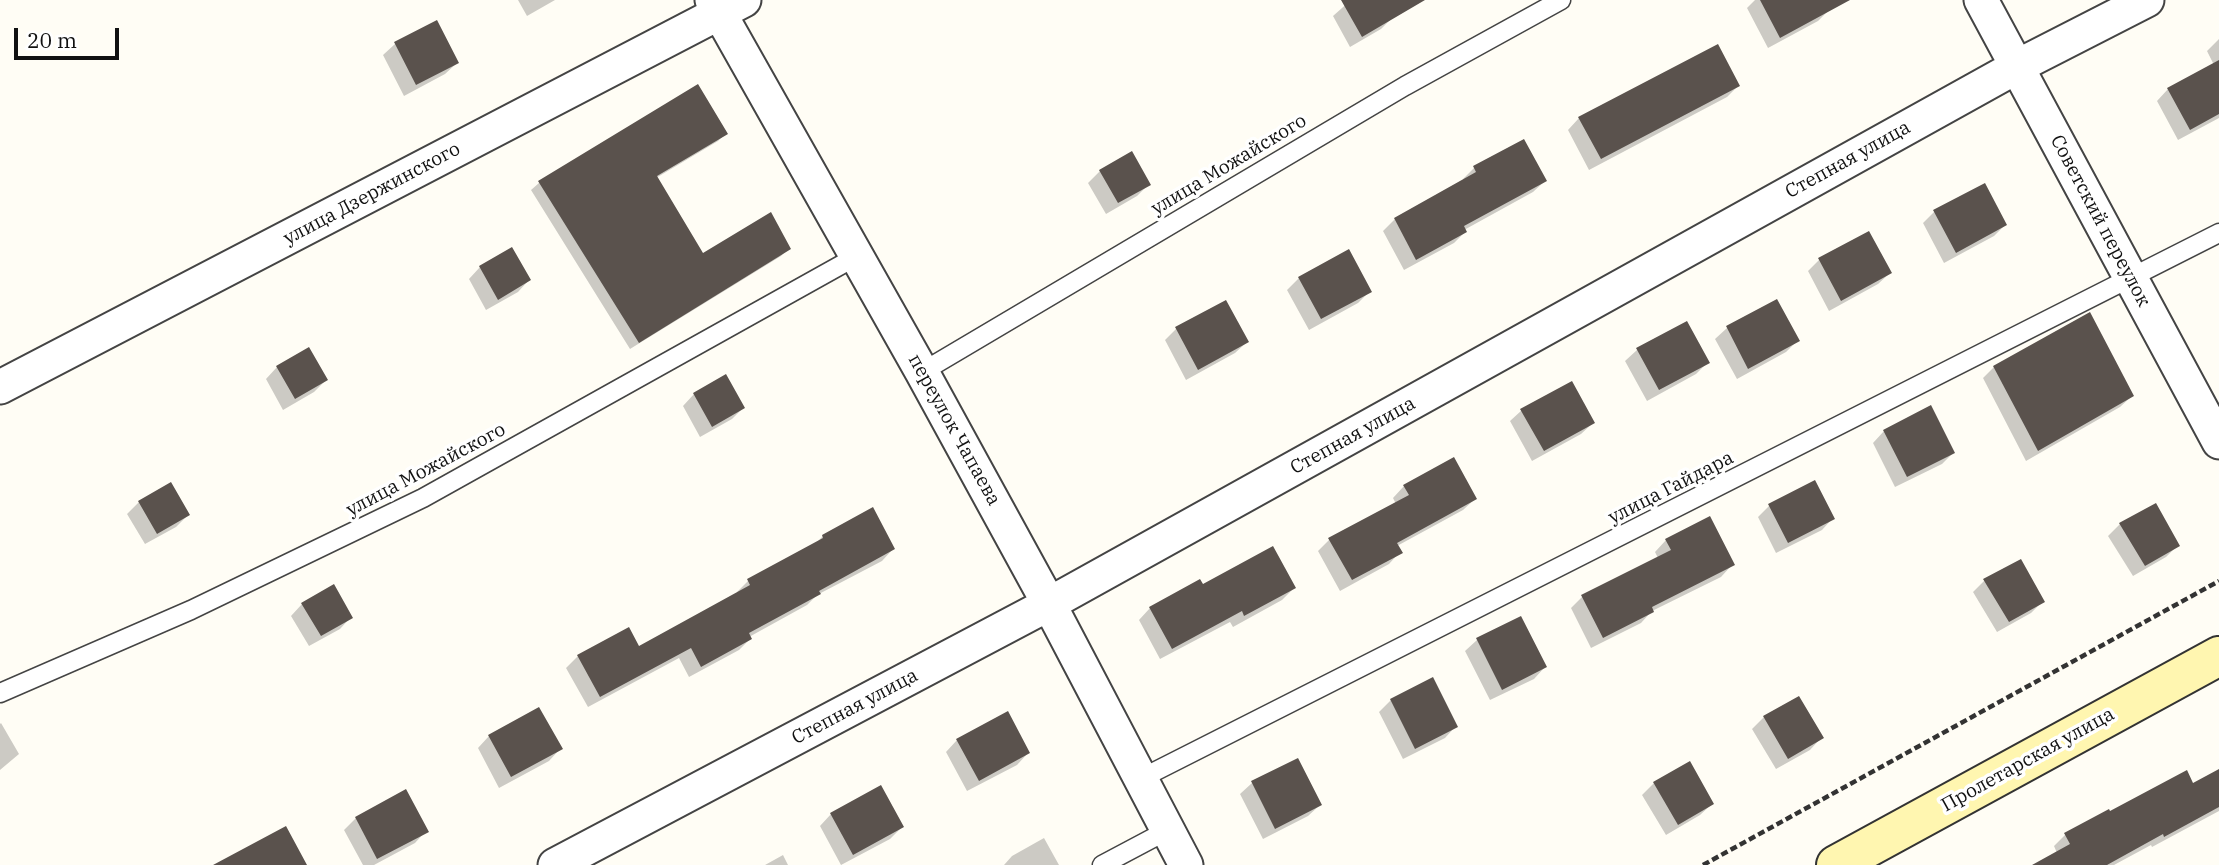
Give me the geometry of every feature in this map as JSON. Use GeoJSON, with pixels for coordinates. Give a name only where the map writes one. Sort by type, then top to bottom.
{"type":"FeatureCollection","features":[{"type":"Feature","properties":{"kind":"main road","name":"Пролетарская улица"},"geometry":{"type":"LineString","coordinates":[[1836,865],[2219,656]]}},
{"type":"Feature","properties":{"kind":"street","name":"Советский переулок"},"geometry":{"type":"LineString","coordinates":[[1981,0],[2219,442]]}},
{"type":"Feature","properties":{"kind":"street","name":"Степная улица"},"geometry":{"type":"LineString","coordinates":[[555,865],[1049,604],[2018,66],[2147,0]]}},
{"type":"Feature","properties":{"kind":"street","name":"переулок Чапаева"},"geometry":{"type":"LineString","coordinates":[[725,4],[857,256],[1049,604],[1186,865]]}},
{"type":"Feature","properties":{"kind":"street","name":"улица Дзержинского"},"geometry":{"type":"LineString","coordinates":[[0,387],[725,4]]}},
{"type":"Feature","properties":{"kind":"lane","name":"улица Можайского"},"geometry":{"type":"LineString","coordinates":[[922,372],[1405,86],[1561,0]]}},
{"type":"Feature","properties":{"kind":"lane","name":"улица Гайдара"},"geometry":{"type":"LineString","coordinates":[[1142,778],[2219,233]]}},
{"type":"Feature","properties":{"kind":"lane","name":"улица Можайского"},"geometry":{"type":"LineString","coordinates":[[0,693],[191,610],[423,498],[857,256]]}},
{"type":"Feature","properties":{"kind":"lane"},"geometry":{"type":"LineString","coordinates":[[1102,865],[1168,830]]}},
{"type":"Feature","properties":{"kind":"path"},"geometry":{"type":"LineString","coordinates":[[1703,865],[2219,582]]}},
{"type":"Feature","properties":{"kind":"building"},"geometry":{"type":"Polygon","coordinates":[[[1341,0],[1425,0],[1362,37],[1341,0]]]}},
{"type":"Feature","properties":{"kind":"building"},"geometry":{"type":"Polygon","coordinates":[[[1760,0],[1850,0],[1780,38],[1760,0]]]}},
{"type":"Feature","properties":{"kind":"building"},"geometry":{"type":"Polygon","coordinates":[[[437,20],[459,63],[416,85],[394,42],[437,20]]]}},
{"type":"Feature","properties":{"kind":"building"},"geometry":{"type":"Polygon","coordinates":[[[1718,44],[1740,86],[1601,159],[1578,117],[1718,44]]]}},
{"type":"Feature","properties":{"kind":"building"},"geometry":{"type":"Polygon","coordinates":[[[2219,60],[2219,114],[2190,130],[2167,88],[2219,60]]]}},
{"type":"Feature","properties":{"kind":"building"},"geometry":{"type":"Polygon","coordinates":[[[698,84],[728,134],[657,176],[703,253],[771,212],[791,249],[639,343],[538,181],[698,84]]]}},
{"type":"Feature","properties":{"kind":"building"},"geometry":{"type":"Polygon","coordinates":[[[1524,139],[1547,181],[1464,226],[1467,232],[1416,260],[1394,218],[1476,172],[1473,166],[1524,139]]]}},
{"type":"Feature","properties":{"kind":"building"},"geometry":{"type":"Polygon","coordinates":[[[1132,151],[1151,185],[1118,203],[1099,170],[1132,151]]]}},
{"type":"Feature","properties":{"kind":"building"},"geometry":{"type":"Polygon","coordinates":[[[1985,183],[2007,225],[1956,253],[1933,210],[1985,183]]]}},
{"type":"Feature","properties":{"kind":"building"},"geometry":{"type":"Polygon","coordinates":[[[1869,231],[1892,273],[1841,301],[1818,258],[1869,231]]]}},
{"type":"Feature","properties":{"kind":"building"},"geometry":{"type":"Polygon","coordinates":[[[512,247],[531,280],[498,300],[479,266],[512,247]]]}},
{"type":"Feature","properties":{"kind":"building"},"geometry":{"type":"Polygon","coordinates":[[[1349,249],[1372,292],[1321,319],[1298,277],[1349,249]]]}},
{"type":"Feature","properties":{"kind":"building"},"geometry":{"type":"Polygon","coordinates":[[[1777,299],[1800,341],[1748,369],[1726,326],[1777,299]]]}},
{"type":"Feature","properties":{"kind":"building"},"geometry":{"type":"Polygon","coordinates":[[[1226,300],[1249,342],[1198,370],[1175,327],[1226,300]]]}},
{"type":"Feature","properties":{"kind":"building"},"geometry":{"type":"Polygon","coordinates":[[[2090,312],[2134,396],[2038,451],[1993,366],[2090,312]]]}},
{"type":"Feature","properties":{"kind":"building"},"geometry":{"type":"Polygon","coordinates":[[[1687,321],[1710,363],[1659,390],[1636,348],[1687,321]]]}},
{"type":"Feature","properties":{"kind":"building"},"geometry":{"type":"Polygon","coordinates":[[[309,347],[328,380],[295,399],[276,366],[309,347]]]}},
{"type":"Feature","properties":{"kind":"building"},"geometry":{"type":"Polygon","coordinates":[[[726,374],[745,408],[712,427],[693,393],[726,374]]]}},
{"type":"Feature","properties":{"kind":"building"},"geometry":{"type":"Polygon","coordinates":[[[1572,381],[1595,423],[1544,451],[1520,409],[1572,381]]]}},
{"type":"Feature","properties":{"kind":"building"},"geometry":{"type":"Polygon","coordinates":[[[1931,405],[1955,453],[1907,477],[1883,430],[1931,405]]]}},
{"type":"Feature","properties":{"kind":"building"},"geometry":{"type":"Polygon","coordinates":[[[1454,457],[1477,499],[1397,543],[1403,553],[1352,580],[1328,538],[1409,495],[1403,485],[1454,457]]]}},
{"type":"Feature","properties":{"kind":"building"},"geometry":{"type":"Polygon","coordinates":[[[1815,480],[1835,519],[1788,543],[1768,504],[1815,480]]]}},
{"type":"Feature","properties":{"kind":"building"},"geometry":{"type":"Polygon","coordinates":[[[171,482],[190,515],[157,534],[138,501],[171,482]]]}},
{"type":"Feature","properties":{"kind":"building"},"geometry":{"type":"Polygon","coordinates":[[[2156,503],[2180,546],[2145,566],[2119,523],[2156,503]]]}},
{"type":"Feature","properties":{"kind":"building"},"geometry":{"type":"Polygon","coordinates":[[[873,507],[895,549],[819,591],[821,594],[749,633],[752,639],[701,667],[691,648],[600,697],[577,655],[629,627],[639,646],[750,585],[747,579],[823,538],[822,535],[873,507]]]}},
{"type":"Feature","properties":{"kind":"building"},"geometry":{"type":"Polygon","coordinates":[[[1710,516],[1735,565],[1652,607],[1654,612],[1603,638],[1581,595],[1671,550],[1665,539],[1710,516]]]}},
{"type":"Feature","properties":{"kind":"building"},"geometry":{"type":"Polygon","coordinates":[[[1273,546],[1296,588],[1244,616],[1242,611],[1172,649],[1149,607],[1200,579],[1203,584],[1273,546]]]}},
{"type":"Feature","properties":{"kind":"building"},"geometry":{"type":"Polygon","coordinates":[[[2021,559],[2045,602],[2009,622],[1983,579],[2021,559]]]}},
{"type":"Feature","properties":{"kind":"building"},"geometry":{"type":"Polygon","coordinates":[[[334,584],[353,618],[321,636],[301,603],[334,584]]]}},
{"type":"Feature","properties":{"kind":"building"},"geometry":{"type":"Polygon","coordinates":[[[1521,616],[1547,667],[1502,690],[1476,638],[1521,616]]]}},
{"type":"Feature","properties":{"kind":"building"},"geometry":{"type":"Polygon","coordinates":[[[1433,677],[1458,727],[1415,749],[1390,699],[1433,677]]]}},
{"type":"Feature","properties":{"kind":"building"},"geometry":{"type":"Polygon","coordinates":[[[1799,696],[1824,738],[1788,759],[1763,716],[1799,696]]]}},
{"type":"Feature","properties":{"kind":"building"},"geometry":{"type":"Polygon","coordinates":[[[539,707],[563,749],[511,777],[488,735],[539,707]]]}},
{"type":"Feature","properties":{"kind":"building"},"geometry":{"type":"Polygon","coordinates":[[[1008,711],[1030,753],[979,781],[956,739],[1008,711]]]}},
{"type":"Feature","properties":{"kind":"building"},"geometry":{"type":"Polygon","coordinates":[[[1298,758],[1322,805],[1275,829],[1251,781],[1298,758]]]}},
{"type":"Feature","properties":{"kind":"building"},"geometry":{"type":"Polygon","coordinates":[[[1690,761],[1714,804],[1678,825],[1653,782],[1690,761]]]}},
{"type":"Feature","properties":{"kind":"building"},"geometry":{"type":"Polygon","coordinates":[[[2219,769],[2219,807],[2164,837],[2163,834],[2107,865],[2032,865],[2070,844],[2064,833],[2109,809],[2110,811],[2187,770],[2193,783],[2219,769]]]}},
{"type":"Feature","properties":{"kind":"building"},"geometry":{"type":"Polygon","coordinates":[[[881,785],[904,827],[853,855],[830,813],[881,785]]]}},
{"type":"Feature","properties":{"kind":"building"},"geometry":{"type":"Polygon","coordinates":[[[406,789],[429,832],[377,859],[355,817],[406,789]]]}},
{"type":"Feature","properties":{"kind":"building"},"geometry":{"type":"Polygon","coordinates":[[[286,826],[307,865],[213,865],[286,826]]]}}]}
